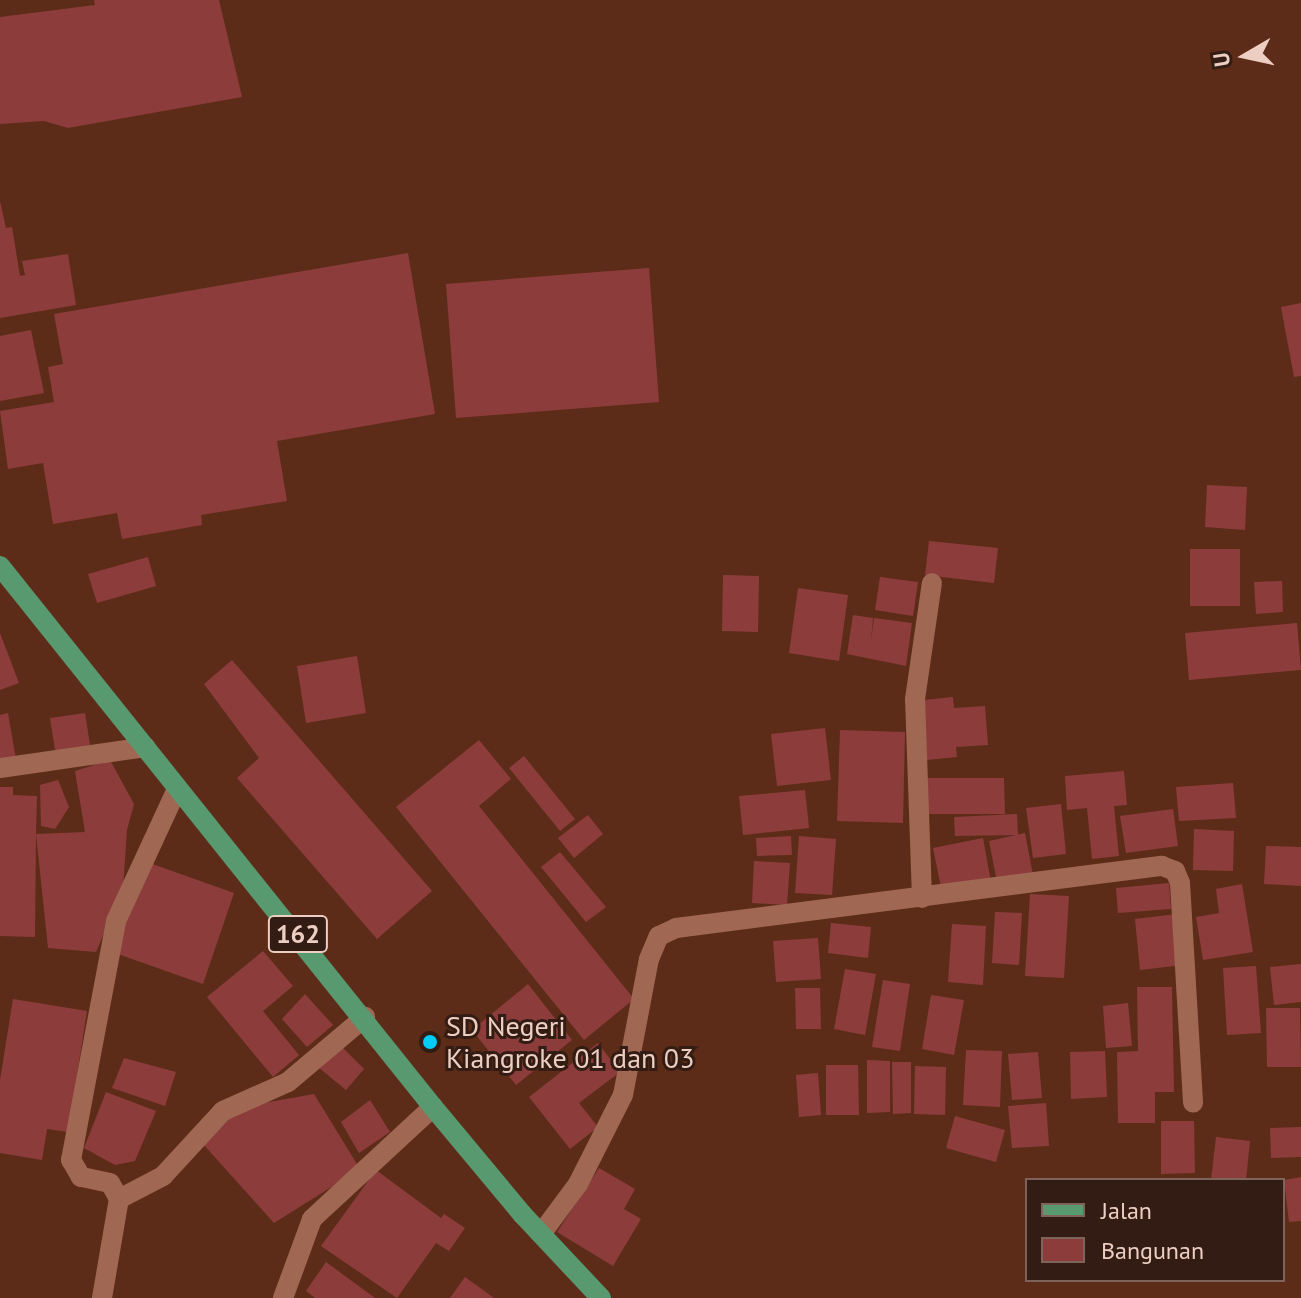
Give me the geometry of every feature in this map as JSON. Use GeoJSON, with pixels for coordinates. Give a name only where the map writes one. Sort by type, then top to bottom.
{"type":"FeatureCollection","features":[{"type":"Feature","properties":{"kind":"main road","name":"162"},"geometry":{"type":"LineString","coordinates":[[0,566],[177,789],[365,1017],[433,1107],[541,1234],[601,1298]]}},
{"type":"Feature","properties":{"kind":"street"},"geometry":{"type":"LineString","coordinates":[[922,898],[915,699],[932,583]]}},
{"type":"Feature","properties":{"kind":"street"},"geometry":{"type":"LineString","coordinates":[[0,768],[145,747]]}},
{"type":"Feature","properties":{"kind":"street"},"geometry":{"type":"LineString","coordinates":[[102,1298],[119,1199],[110,1183],[81,1177],[71,1160],[116,921],[177,789]]}},
{"type":"Feature","properties":{"kind":"street"},"geometry":{"type":"LineString","coordinates":[[541,1234],[578,1184],[623,1095],[649,959],[659,936],[676,928],[1162,866],[1175,871],[1193,1103]]}},
{"type":"Feature","properties":{"kind":"street"},"geometry":{"type":"LineString","coordinates":[[119,1199],[175,1166],[223,1111],[288,1082],[365,1017]]}},
{"type":"Feature","properties":{"kind":"street"},"geometry":{"type":"LineString","coordinates":[[283,1298],[312,1219],[433,1107]]}},
{"type":"Feature","properties":{"kind":"building"},"geometry":{"type":"Polygon","coordinates":[[[94,0],[219,0],[242,97],[68,128],[44,121],[0,124],[0,17],[95,5],[94,0]]]}},
{"type":"Feature","properties":{"kind":"building"},"geometry":{"type":"Polygon","coordinates":[[[0,201],[6,228],[12,227],[20,276],[25,275],[22,261],[68,254],[76,305],[0,318],[0,201]]]}},
{"type":"Feature","properties":{"kind":"building"},"geometry":{"type":"Polygon","coordinates":[[[408,253],[435,414],[277,441],[287,501],[201,515],[202,525],[122,539],[117,513],[53,524],[43,463],[8,469],[0,411],[54,402],[48,367],[63,364],[54,314],[408,253]]]}},
{"type":"Feature","properties":{"kind":"building"},"geometry":{"type":"Polygon","coordinates":[[[649,268],[659,402],[456,418],[446,284],[649,268]]]}},
{"type":"Feature","properties":{"kind":"building"},"geometry":{"type":"Polygon","coordinates":[[[1301,303],[1301,376],[1294,377],[1281,307],[1301,303]]]}},
{"type":"Feature","properties":{"kind":"building"},"geometry":{"type":"Polygon","coordinates":[[[31,330],[44,393],[0,401],[0,336],[31,330]]]}},
{"type":"Feature","properties":{"kind":"building"},"geometry":{"type":"Polygon","coordinates":[[[1207,485],[1247,487],[1245,530],[1205,527],[1207,485]]]}},
{"type":"Feature","properties":{"kind":"building"},"geometry":{"type":"Polygon","coordinates":[[[929,541],[998,548],[994,583],[925,575],[929,541]]]}},
{"type":"Feature","properties":{"kind":"building"},"geometry":{"type":"Polygon","coordinates":[[[1190,549],[1240,549],[1240,606],[1190,606],[1190,549]]]}},
{"type":"Feature","properties":{"kind":"building"},"geometry":{"type":"Polygon","coordinates":[[[148,557],[156,586],[97,603],[88,574],[148,557]]]}},
{"type":"Feature","properties":{"kind":"building"},"geometry":{"type":"Polygon","coordinates":[[[723,575],[759,576],[758,632],[722,631],[723,575]]]}},
{"type":"Feature","properties":{"kind":"building"},"geometry":{"type":"Polygon","coordinates":[[[880,577],[918,582],[913,616],[875,610],[880,577]]]}},
{"type":"Feature","properties":{"kind":"building"},"geometry":{"type":"Polygon","coordinates":[[[1282,581],[1283,612],[1256,614],[1254,582],[1282,581]]]}},
{"type":"Feature","properties":{"kind":"building"},"geometry":{"type":"Polygon","coordinates":[[[798,588],[848,595],[839,661],[789,653],[798,588]]]}},
{"type":"Feature","properties":{"kind":"building"},"geometry":{"type":"Polygon","coordinates":[[[853,615],[873,618],[871,640],[874,618],[912,623],[906,666],[847,654],[853,615]]]}},
{"type":"Feature","properties":{"kind":"building"},"geometry":{"type":"Polygon","coordinates":[[[1297,623],[1301,670],[1189,680],[1185,633],[1297,623]]]}},
{"type":"Feature","properties":{"kind":"building"},"geometry":{"type":"Polygon","coordinates":[[[0,633],[19,683],[0,690],[0,633]]]}},
{"type":"Feature","properties":{"kind":"building"},"geometry":{"type":"Polygon","coordinates":[[[357,656],[366,713],[306,723],[297,666],[357,656]]]}},
{"type":"Feature","properties":{"kind":"building"},"geometry":{"type":"Polygon","coordinates":[[[232,660],[432,891],[377,939],[237,778],[259,758],[204,684],[232,660]]]}},
{"type":"Feature","properties":{"kind":"building"},"geometry":{"type":"Polygon","coordinates":[[[953,697],[954,708],[985,706],[988,745],[956,747],[957,757],[927,760],[923,700],[953,697]]]}},
{"type":"Feature","properties":{"kind":"building"},"geometry":{"type":"Polygon","coordinates":[[[8,713],[16,759],[0,762],[0,715],[8,713]]]}},
{"type":"Feature","properties":{"kind":"building"},"geometry":{"type":"Polygon","coordinates":[[[85,713],[91,751],[56,756],[50,718],[85,713]]]}},
{"type":"Feature","properties":{"kind":"building"},"geometry":{"type":"Polygon","coordinates":[[[825,728],[831,780],[777,786],[771,734],[825,728]]]}},
{"type":"Feature","properties":{"kind":"building"},"geometry":{"type":"Polygon","coordinates":[[[840,730],[905,732],[903,823],[837,821],[840,730]]]}},
{"type":"Feature","properties":{"kind":"building"},"geometry":{"type":"Polygon","coordinates":[[[479,740],[511,779],[479,806],[634,999],[584,1040],[396,807],[479,740]]]}},
{"type":"Feature","properties":{"kind":"building"},"geometry":{"type":"Polygon","coordinates":[[[524,756],[575,819],[560,831],[509,768],[524,756]]]}},
{"type":"Feature","properties":{"kind":"building"},"geometry":{"type":"Polygon","coordinates":[[[110,760],[134,804],[127,830],[123,889],[96,952],[48,948],[36,834],[85,832],[75,771],[110,760]]]}},
{"type":"Feature","properties":{"kind":"building"},"geometry":{"type":"Polygon","coordinates":[[[1124,771],[1127,805],[1114,806],[1119,856],[1092,859],[1087,808],[1067,810],[1065,776],[1124,771]]]}},
{"type":"Feature","properties":{"kind":"building"},"geometry":{"type":"Polygon","coordinates":[[[928,778],[1004,778],[1005,814],[928,814],[928,778]]]}},
{"type":"Feature","properties":{"kind":"building"},"geometry":{"type":"Polygon","coordinates":[[[58,780],[69,807],[55,829],[41,826],[40,785],[58,780]]]}},
{"type":"Feature","properties":{"kind":"building"},"geometry":{"type":"Polygon","coordinates":[[[1233,783],[1236,818],[1179,821],[1176,787],[1233,783]]]}},
{"type":"Feature","properties":{"kind":"building"},"geometry":{"type":"Polygon","coordinates":[[[0,787],[13,787],[13,795],[37,796],[35,937],[0,936],[0,787]]]}},
{"type":"Feature","properties":{"kind":"building"},"geometry":{"type":"Polygon","coordinates":[[[805,790],[809,828],[743,835],[739,796],[805,790]]]}},
{"type":"Feature","properties":{"kind":"building"},"geometry":{"type":"Polygon","coordinates":[[[1061,804],[1066,854],[1033,858],[1026,808],[1061,804]]]}},
{"type":"Feature","properties":{"kind":"building"},"geometry":{"type":"Polygon","coordinates":[[[1173,809],[1178,846],[1126,853],[1120,816],[1173,809]]]}},
{"type":"Feature","properties":{"kind":"building"},"geometry":{"type":"Polygon","coordinates":[[[1017,814],[1018,835],[955,836],[954,817],[1017,814]]]}},
{"type":"Feature","properties":{"kind":"building"},"geometry":{"type":"Polygon","coordinates":[[[588,815],[603,834],[574,858],[558,838],[588,815]]]}},
{"type":"Feature","properties":{"kind":"building"},"geometry":{"type":"Polygon","coordinates":[[[1194,829],[1234,831],[1233,871],[1193,870],[1194,829]]]}},
{"type":"Feature","properties":{"kind":"building"},"geometry":{"type":"Polygon","coordinates":[[[1025,833],[1033,875],[997,882],[989,841],[1025,833]]]}},
{"type":"Feature","properties":{"kind":"building"},"geometry":{"type":"Polygon","coordinates":[[[791,836],[792,855],[757,856],[756,838],[791,836]]]}},
{"type":"Feature","properties":{"kind":"building"},"geometry":{"type":"Polygon","coordinates":[[[799,836],[836,839],[832,895],[795,893],[799,836]]]}},
{"type":"Feature","properties":{"kind":"building"},"geometry":{"type":"Polygon","coordinates":[[[983,838],[991,882],[942,892],[933,848],[983,838]]]}},
{"type":"Feature","properties":{"kind":"building"},"geometry":{"type":"Polygon","coordinates":[[[1266,846],[1301,847],[1301,886],[1264,884],[1266,846]]]}},
{"type":"Feature","properties":{"kind":"building"},"geometry":{"type":"Polygon","coordinates":[[[560,852],[606,907],[586,922],[541,867],[560,852]]]}},
{"type":"Feature","properties":{"kind":"building"},"geometry":{"type":"Polygon","coordinates":[[[144,861],[234,893],[203,984],[112,952],[144,861]]]}},
{"type":"Feature","properties":{"kind":"building"},"geometry":{"type":"Polygon","coordinates":[[[754,861],[790,863],[787,905],[752,903],[754,861]]]}},
{"type":"Feature","properties":{"kind":"building"},"geometry":{"type":"Polygon","coordinates":[[[1169,883],[1171,909],[1118,913],[1116,888],[1169,883]]]}},
{"type":"Feature","properties":{"kind":"building"},"geometry":{"type":"Polygon","coordinates":[[[1242,884],[1253,952],[1203,960],[1196,917],[1219,913],[1216,889],[1242,884]]]}},
{"type":"Feature","properties":{"kind":"building"},"geometry":{"type":"Polygon","coordinates":[[[1030,894],[1069,896],[1064,978],[1025,976],[1030,894]]]}},
{"type":"Feature","properties":{"kind":"building"},"geometry":{"type":"Polygon","coordinates":[[[995,912],[1022,913],[1019,965],[992,963],[995,912]]]}},
{"type":"Feature","properties":{"kind":"building"},"geometry":{"type":"Polygon","coordinates":[[[1177,914],[1183,965],[1140,970],[1135,919],[1177,914]]]}},
{"type":"Feature","properties":{"kind":"building"},"geometry":{"type":"Polygon","coordinates":[[[831,923],[871,927],[868,958],[828,953],[831,923]]]}},
{"type":"Feature","properties":{"kind":"building"},"geometry":{"type":"Polygon","coordinates":[[[952,924],[986,926],[983,985],[948,982],[952,924]]]}},
{"type":"Feature","properties":{"kind":"building"},"geometry":{"type":"Polygon","coordinates":[[[818,938],[821,979],[776,982],[773,941],[818,938]]]}},
{"type":"Feature","properties":{"kind":"building"},"geometry":{"type":"Polygon","coordinates":[[[263,951],[293,986],[263,1011],[299,1055],[273,1077],[207,997],[263,951]]]}},
{"type":"Feature","properties":{"kind":"building"},"geometry":{"type":"Polygon","coordinates":[[[1301,964],[1301,1002],[1274,1005],[1270,967],[1301,964]]]}},
{"type":"Feature","properties":{"kind":"building"},"geometry":{"type":"Polygon","coordinates":[[[1256,966],[1261,1033],[1227,1035],[1223,968],[1256,966]]]}},
{"type":"Feature","properties":{"kind":"building"},"geometry":{"type":"Polygon","coordinates":[[[845,969],[876,974],[865,1035],[834,1029],[845,969]]]}},
{"type":"Feature","properties":{"kind":"building"},"geometry":{"type":"Polygon","coordinates":[[[883,980],[910,984],[900,1051],[872,1047],[883,980]]]}},
{"type":"Feature","properties":{"kind":"building"},"geometry":{"type":"Polygon","coordinates":[[[528,984],[572,1040],[516,1085],[472,1030],[528,984]]]}},
{"type":"Feature","properties":{"kind":"building"},"geometry":{"type":"Polygon","coordinates":[[[1137,987],[1172,987],[1174,1092],[1155,1092],[1155,1123],[1118,1123],[1117,1052],[1138,1051],[1137,987]]]}},
{"type":"Feature","properties":{"kind":"building"},"geometry":{"type":"Polygon","coordinates":[[[795,988],[820,988],[821,1029],[796,1029],[795,988]]]}},
{"type":"Feature","properties":{"kind":"building"},"geometry":{"type":"Polygon","coordinates":[[[305,994],[333,1025],[307,1047],[282,1019],[305,994]]]}},
{"type":"Feature","properties":{"kind":"building"},"geometry":{"type":"Polygon","coordinates":[[[931,995],[964,1000],[954,1055],[922,1049],[931,995]]]}},
{"type":"Feature","properties":{"kind":"building"},"geometry":{"type":"Polygon","coordinates":[[[13,999],[87,1011],[68,1132],[47,1129],[42,1160],[0,1153],[0,1080],[13,999]]]}},
{"type":"Feature","properties":{"kind":"building"},"geometry":{"type":"Polygon","coordinates":[[[1128,1003],[1132,1046],[1106,1048],[1103,1006],[1128,1003]]]}},
{"type":"Feature","properties":{"kind":"building"},"geometry":{"type":"Polygon","coordinates":[[[1266,1008],[1300,1008],[1301,1067],[1267,1067],[1266,1008]]]}},
{"type":"Feature","properties":{"kind":"building"},"geometry":{"type":"Polygon","coordinates":[[[598,1043],[620,1072],[579,1103],[598,1127],[570,1149],[529,1097],[598,1043]]]}},
{"type":"Feature","properties":{"kind":"building"},"geometry":{"type":"Polygon","coordinates":[[[341,1046],[364,1069],[346,1090],[318,1067],[341,1046]]]}},
{"type":"Feature","properties":{"kind":"building"},"geometry":{"type":"Polygon","coordinates":[[[966,1050],[1002,1051],[1000,1107],[963,1105],[966,1050]]]}},
{"type":"Feature","properties":{"kind":"building"},"geometry":{"type":"Polygon","coordinates":[[[1105,1051],[1107,1097],[1071,1099],[1070,1052],[1105,1051]]]}},
{"type":"Feature","properties":{"kind":"building"},"geometry":{"type":"Polygon","coordinates":[[[1038,1052],[1042,1098],[1012,1100],[1008,1054],[1038,1052]]]}},
{"type":"Feature","properties":{"kind":"building"},"geometry":{"type":"Polygon","coordinates":[[[124,1058],[176,1072],[165,1106],[112,1088],[124,1058]]]}},
{"type":"Feature","properties":{"kind":"building"},"geometry":{"type":"Polygon","coordinates":[[[867,1060],[890,1061],[890,1112],[867,1113],[867,1060]]]}},
{"type":"Feature","properties":{"kind":"building"},"geometry":{"type":"Polygon","coordinates":[[[892,1062],[911,1062],[911,1113],[893,1114],[892,1062]]]}},
{"type":"Feature","properties":{"kind":"building"},"geometry":{"type":"Polygon","coordinates":[[[826,1065],[858,1065],[859,1115],[826,1115],[826,1065]]]}},
{"type":"Feature","properties":{"kind":"building"},"geometry":{"type":"Polygon","coordinates":[[[915,1066],[946,1067],[945,1115],[914,1114],[915,1066]]]}},
{"type":"Feature","properties":{"kind":"building"},"geometry":{"type":"Polygon","coordinates":[[[818,1073],[821,1115],[799,1117],[796,1075],[818,1073]]]}},
{"type":"Feature","properties":{"kind":"building"},"geometry":{"type":"Polygon","coordinates":[[[106,1092],[156,1111],[135,1161],[115,1165],[84,1148],[106,1092]]]}},
{"type":"Feature","properties":{"kind":"building"},"geometry":{"type":"Polygon","coordinates":[[[314,1094],[360,1169],[274,1223],[203,1144],[231,1109],[314,1094]]]}},
{"type":"Feature","properties":{"kind":"building"},"geometry":{"type":"Polygon","coordinates":[[[370,1100],[390,1132],[359,1153],[341,1122],[370,1100]]]}},
{"type":"Feature","properties":{"kind":"building"},"geometry":{"type":"Polygon","coordinates":[[[1046,1103],[1049,1146],[1012,1148],[1008,1106],[1046,1103]]]}},
{"type":"Feature","properties":{"kind":"building"},"geometry":{"type":"Polygon","coordinates":[[[955,1116],[1005,1130],[996,1162],[946,1148],[955,1116]]]}},
{"type":"Feature","properties":{"kind":"building"},"geometry":{"type":"Polygon","coordinates":[[[1161,1121],[1194,1121],[1195,1173],[1161,1174],[1161,1121]]]}},
{"type":"Feature","properties":{"kind":"building"},"geometry":{"type":"Polygon","coordinates":[[[1301,1127],[1301,1157],[1271,1158],[1270,1128],[1301,1127]]]}},
{"type":"Feature","properties":{"kind":"building"},"geometry":{"type":"Polygon","coordinates":[[[1216,1137],[1250,1141],[1246,1178],[1211,1178],[1216,1137]]]}},
{"type":"Feature","properties":{"kind":"building"},"geometry":{"type":"Polygon","coordinates":[[[599,1168],[635,1189],[624,1209],[641,1219],[613,1266],[557,1232],[599,1168]]]}},
{"type":"Feature","properties":{"kind":"building"},"geometry":{"type":"Polygon","coordinates":[[[376,1170],[441,1218],[444,1214],[465,1228],[449,1251],[436,1243],[397,1298],[321,1246],[376,1170]]]}},
{"type":"Feature","properties":{"kind":"building"},"geometry":{"type":"Polygon","coordinates":[[[1301,1177],[1301,1221],[1289,1222],[1285,1180],[1301,1177]]]}},
{"type":"Feature","properties":{"kind":"building"},"geometry":{"type":"Polygon","coordinates":[[[326,1262],[375,1298],[315,1298],[306,1291],[326,1262]]]}},
{"type":"Feature","properties":{"kind":"building"},"geometry":{"type":"Polygon","coordinates":[[[465,1277],[494,1298],[450,1298],[465,1277]]]}},
{"type":"Feature","properties":{"kind":"place","name":"SD Negeri Kiangroke 01 dan 03"},"geometry":{"type":"Point","coordinates":[430,1042]}}]}
